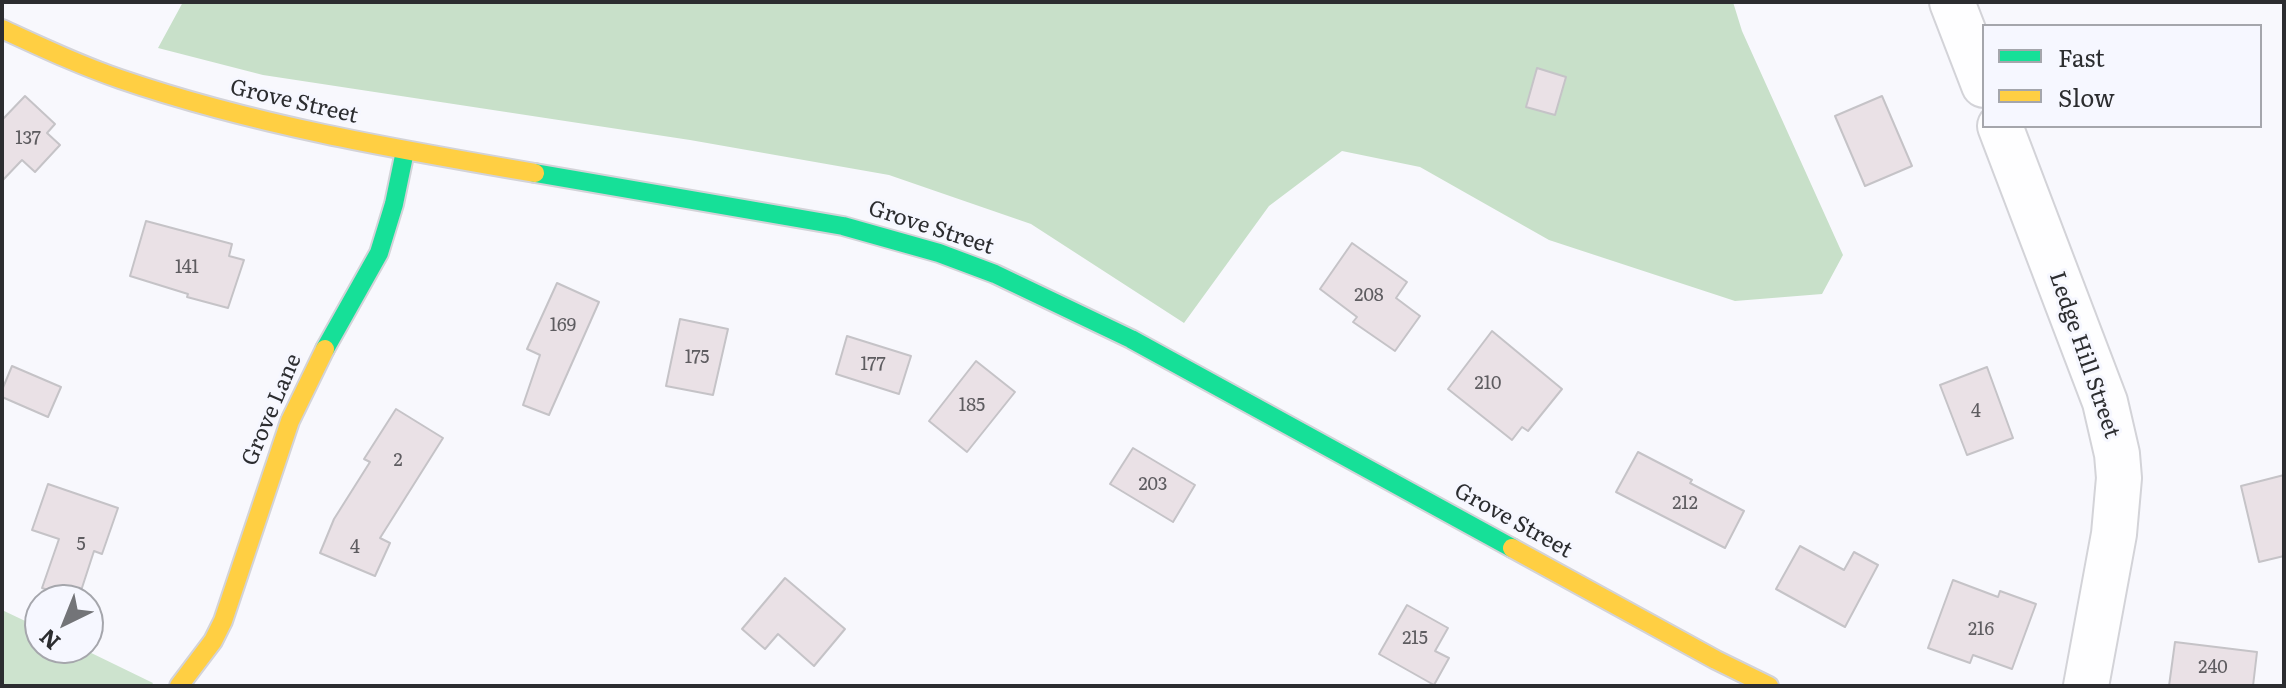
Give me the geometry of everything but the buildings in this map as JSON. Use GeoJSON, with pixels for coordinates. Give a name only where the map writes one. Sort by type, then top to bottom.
{"type":"FeatureCollection","features":[{"type":"Feature","properties":{"kind":"street"},"geometry":{"type":"LineString","coordinates":[[1952,2],[1982,80]]}},
{"type":"Feature","properties":{"kind":"street","name":"Grove Street"},"geometry":{"type":"LineString","coordinates":[[2,29],[63,57],[166,94],[255,119],[405,151],[843,226],[939,253],[995,274],[1131,339],[1759,684]]}},
{"type":"Feature","properties":{"kind":"street","name":"Ledge Hill Street"},"geometry":{"type":"LineString","coordinates":[[2001,128],[2105,402],[2117,454],[2119,478],[2114,534],[2086,686]]}},
{"type":"Feature","properties":{"kind":"street","name":"Grove Lane"},"geometry":{"type":"LineString","coordinates":[[179,686],[213,641],[223,621],[290,421],[321,355],[379,253],[394,204],[405,151]]}},
{"type":"Feature","properties":{"kind":"green space"},"geometry":{"type":"Polygon","coordinates":[[[183,2],[1733,2],[1742,31],[1843,255],[1822,294],[1735,301],[1549,240],[1420,167],[1342,151],[1269,206],[1184,323],[1031,224],[889,175],[690,140],[263,75],[158,48],[183,2]]]}},
{"type":"Feature","properties":{"kind":"green space"},"geometry":{"type":"Polygon","coordinates":[[[2,610],[24,620],[24,664],[104,664],[104,659],[153,683],[151,686],[2,686],[2,610]]]}},
{"type":"Feature","properties":{"kind":"traffic: fast"},"geometry":{"type":"LineString","coordinates":[[325,349],[379,253],[394,204],[405,151]]}},
{"type":"Feature","properties":{"kind":"traffic: fast"},"geometry":{"type":"LineString","coordinates":[[535,173],[843,226],[939,253],[995,274],[1131,339],[1512,548]]}},
{"type":"Feature","properties":{"kind":"traffic: slow"},"geometry":{"type":"LineString","coordinates":[[2,29],[105,74],[222,110],[378,145],[535,173]]}},
{"type":"Feature","properties":{"kind":"traffic: slow"},"geometry":{"type":"LineString","coordinates":[[179,686],[213,641],[223,621],[290,421],[325,349]]}},
{"type":"Feature","properties":{"kind":"traffic: slow"},"geometry":{"type":"LineString","coordinates":[[1512,548],[1769,686]]}}]}
